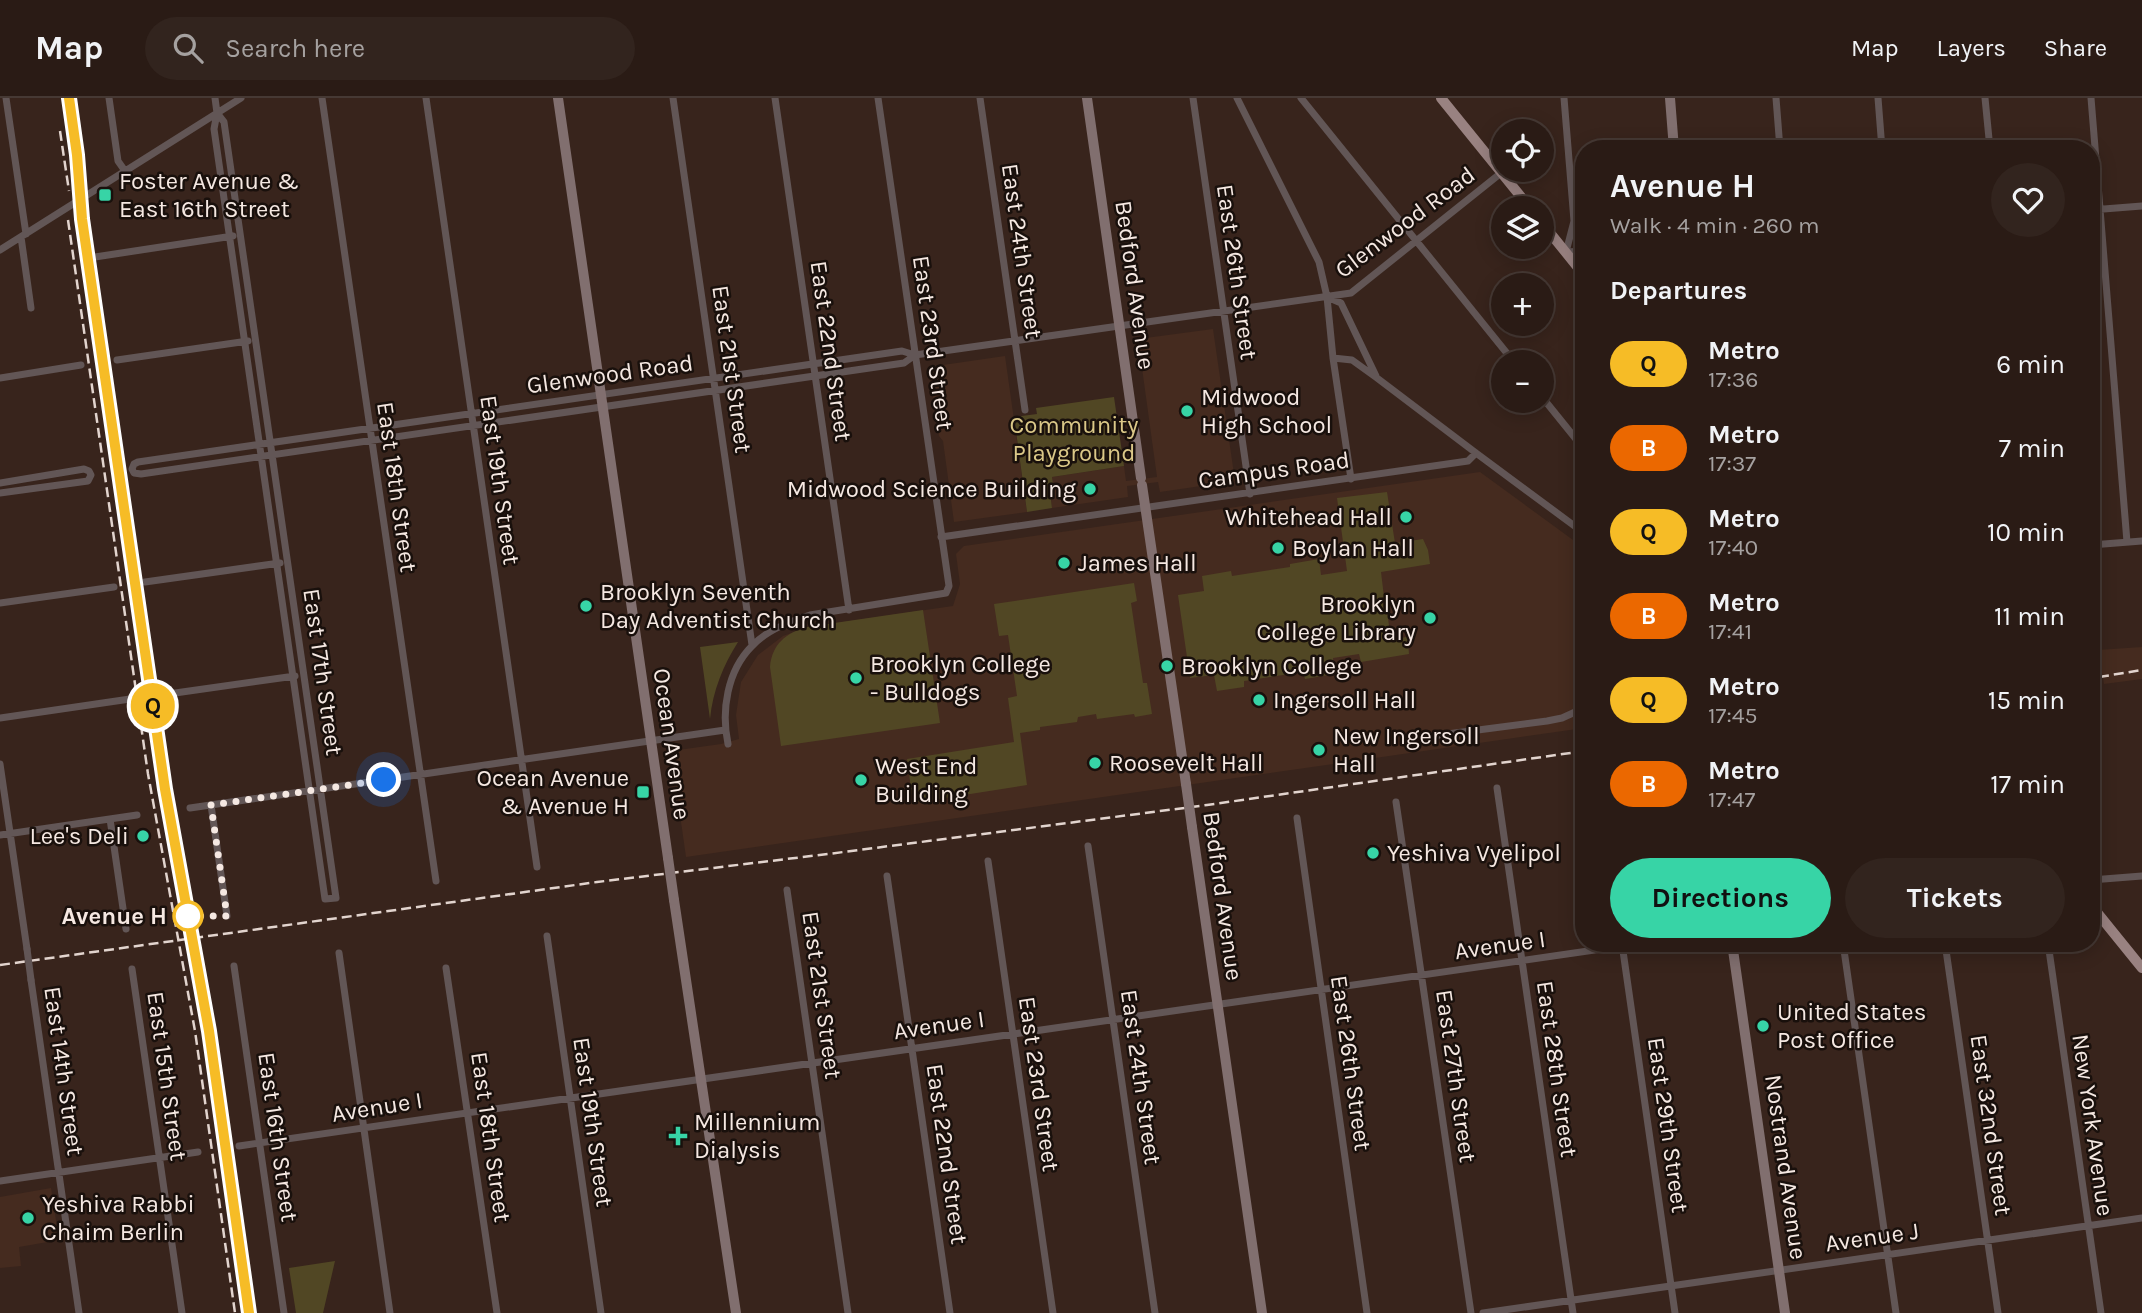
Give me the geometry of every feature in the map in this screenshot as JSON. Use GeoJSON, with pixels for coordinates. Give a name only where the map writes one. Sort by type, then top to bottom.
{"type":"FeatureCollection","features":[{"type":"Feature","properties":{"kind":"main road","name":"Ocean Avenue"},"geometry":{"type":"LineString","coordinates":[[558,98],[736,1313]]}},
{"type":"Feature","properties":{"kind":"main road","name":"Bedford Avenue"},"geometry":{"type":"LineString","coordinates":[[1087,98],[1262,1313]]}},
{"type":"Feature","properties":{"kind":"main road"},"geometry":{"type":"LineString","coordinates":[[1670,98],[1673,140]]}},
{"type":"Feature","properties":{"kind":"main road"},"geometry":{"type":"LineString","coordinates":[[1447,101],[1491,160]]}},
{"type":"Feature","properties":{"kind":"main road"},"geometry":{"type":"LineString","coordinates":[[1508,182],[1520,196]]}},
{"type":"Feature","properties":{"kind":"main road"},"geometry":{"type":"LineString","coordinates":[[1554,238],[1575,264]]}},
{"type":"Feature","properties":{"kind":"main road"},"geometry":{"type":"LineString","coordinates":[[2100,916],[2142,968]]}},
{"type":"Feature","properties":{"kind":"main road","name":"Nostrand Avenue"},"geometry":{"type":"LineString","coordinates":[[1733,952],[1786,1313]]}},
{"type":"Feature","properties":{"kind":"street"},"geometry":{"type":"LineString","coordinates":[[6,98],[24,235],[30,308]]}},
{"type":"Feature","properties":{"kind":"street"},"geometry":{"type":"LineString","coordinates":[[109,98],[118,161],[125,171]]}},
{"type":"Feature","properties":{"kind":"street","name":"East 17th Street"},"geometry":{"type":"LineString","coordinates":[[215,98],[217,113],[214,129],[325,899],[336,898],[224,122],[217,113]]}},
{"type":"Feature","properties":{"kind":"street"},"geometry":{"type":"LineString","coordinates":[[0,250],[241,98]]}},
{"type":"Feature","properties":{"kind":"street","name":"East 18th Street"},"geometry":{"type":"LineString","coordinates":[[323,98],[436,881]]}},
{"type":"Feature","properties":{"kind":"street","name":"East 19th Street"},"geometry":{"type":"LineString","coordinates":[[426,98],[537,867]]}},
{"type":"Feature","properties":{"kind":"street","name":"East 21st Street"},"geometry":{"type":"LineString","coordinates":[[673,98],[752,645]]}},
{"type":"Feature","properties":{"kind":"street","name":"East 22nd Street"},"geometry":{"type":"LineString","coordinates":[[775,98],[849,610]]}},
{"type":"Feature","properties":{"kind":"street","name":"East 23rd Street"},"geometry":{"type":"LineString","coordinates":[[849,610],[946,593],[949,586],[878,98]]}},
{"type":"Feature","properties":{"kind":"street","name":"East 24th Street"},"geometry":{"type":"LineString","coordinates":[[980,98],[1025,410]]}},
{"type":"Feature","properties":{"kind":"street","name":"East 26th Street"},"geometry":{"type":"LineString","coordinates":[[1193,98],[1250,494]]}},
{"type":"Feature","properties":{"kind":"street"},"geometry":{"type":"LineString","coordinates":[[1237,98],[1319,262],[1327,297],[1350,479]]}},
{"type":"Feature","properties":{"kind":"street"},"geometry":{"type":"LineString","coordinates":[[1301,98],[1504,350]]}},
{"type":"Feature","properties":{"kind":"street"},"geometry":{"type":"LineString","coordinates":[[1564,98],[1574,221],[1566,252],[1575,252]]}},
{"type":"Feature","properties":{"kind":"street"},"geometry":{"type":"LineString","coordinates":[[1776,98],[1779,140]]}},
{"type":"Feature","properties":{"kind":"street"},"geometry":{"type":"LineString","coordinates":[[1878,98],[1881,140]]}},
{"type":"Feature","properties":{"kind":"street"},"geometry":{"type":"LineString","coordinates":[[1985,98],[1989,140]]}},
{"type":"Feature","properties":{"kind":"street"},"geometry":{"type":"LineString","coordinates":[[2091,98],[2093,140]]}},
{"type":"Feature","properties":{"kind":"street","name":"Glenwood Road"},"geometry":{"type":"LineString","coordinates":[[915,355],[904,363],[602,408],[141,474],[134,473],[132,469],[136,463],[186,455],[902,351],[915,355],[1351,293],[1491,181]]}},
{"type":"Feature","properties":{"kind":"street"},"geometry":{"type":"LineString","coordinates":[[2100,210],[2142,206]]}},
{"type":"Feature","properties":{"kind":"street"},"geometry":{"type":"LineString","coordinates":[[95,257],[240,235]]}},
{"type":"Feature","properties":{"kind":"street"},"geometry":{"type":"LineString","coordinates":[[2100,253],[2127,542]]}},
{"type":"Feature","properties":{"kind":"street"},"geometry":{"type":"LineString","coordinates":[[1327,297],[1341,303],[1377,378]]}},
{"type":"Feature","properties":{"kind":"street"},"geometry":{"type":"LineString","coordinates":[[117,360],[255,340]]}},
{"type":"Feature","properties":{"kind":"street"},"geometry":{"type":"LineString","coordinates":[[1333,358],[1352,360],[1575,526]]}},
{"type":"Feature","properties":{"kind":"street"},"geometry":{"type":"LineString","coordinates":[[0,378],[81,365]]}},
{"type":"Feature","properties":{"kind":"street"},"geometry":{"type":"LineString","coordinates":[[1554,412],[1575,438]]}},
{"type":"Feature","properties":{"kind":"street","name":"Campus Road"},"geometry":{"type":"LineString","coordinates":[[941,537],[1468,461],[1476,453]]}},
{"type":"Feature","properties":{"kind":"street"},"geometry":{"type":"LineString","coordinates":[[186,455],[189,467]]}},
{"type":"Feature","properties":{"kind":"street"},"geometry":{"type":"LineString","coordinates":[[0,482],[84,470],[91,475],[88,481],[0,493]]}},
{"type":"Feature","properties":{"kind":"street"},"geometry":{"type":"LineString","coordinates":[[33,478],[34,488]]}},
{"type":"Feature","properties":{"kind":"street"},"geometry":{"type":"LineString","coordinates":[[2100,544],[2142,541]]}},
{"type":"Feature","properties":{"kind":"street"},"geometry":{"type":"LineString","coordinates":[[145,582],[288,561]]}},
{"type":"Feature","properties":{"kind":"street"},"geometry":{"type":"LineString","coordinates":[[0,603],[114,587]]}},
{"type":"Feature","properties":{"kind":"street"},"geometry":{"type":"LineString","coordinates":[[728,744],[725,730],[726,701],[736,670],[752,645],[795,620],[810,615],[849,610]]}},
{"type":"Feature","properties":{"kind":"street"},"geometry":{"type":"LineString","coordinates":[[161,695],[304,674]]}},
{"type":"Feature","properties":{"kind":"street"},"geometry":{"type":"LineString","coordinates":[[0,718],[130,699]]}},
{"type":"Feature","properties":{"kind":"street"},"geometry":{"type":"LineString","coordinates":[[1432,736],[1547,721],[1575,712]]}},
{"type":"Feature","properties":{"kind":"street"},"geometry":{"type":"LineString","coordinates":[[190,808],[725,730]]}},
{"type":"Feature","properties":{"kind":"street","name":"East 14th Street"},"geometry":{"type":"LineString","coordinates":[[0,764],[79,1313]]}},
{"type":"Feature","properties":{"kind":"street","name":"East 28th Street"},"geometry":{"type":"LineString","coordinates":[[1497,788],[1573,1313]]}},
{"type":"Feature","properties":{"kind":"street","name":"East 27th Street"},"geometry":{"type":"LineString","coordinates":[[1396,803],[1471,1313]]}},
{"type":"Feature","properties":{"kind":"street"},"geometry":{"type":"LineString","coordinates":[[211,805],[227,916]]}},
{"type":"Feature","properties":{"kind":"street"},"geometry":{"type":"LineString","coordinates":[[0,835],[137,815]]}},
{"type":"Feature","properties":{"kind":"street","name":"East 26th Street"},"geometry":{"type":"LineString","coordinates":[[1297,818],[1367,1313]]}},
{"type":"Feature","properties":{"kind":"street"},"geometry":{"type":"LineString","coordinates":[[110,819],[126,929]]}},
{"type":"Feature","properties":{"kind":"street","name":"East 24th Street"},"geometry":{"type":"LineString","coordinates":[[1088,846],[1155,1313]]}},
{"type":"Feature","properties":{"kind":"street","name":"East 23rd Street"},"geometry":{"type":"LineString","coordinates":[[988,861],[1053,1313]]}},
{"type":"Feature","properties":{"kind":"street","name":"East 22nd Street"},"geometry":{"type":"LineString","coordinates":[[887,876],[950,1313]]}},
{"type":"Feature","properties":{"kind":"street"},"geometry":{"type":"LineString","coordinates":[[2100,879],[2142,876]]}},
{"type":"Feature","properties":{"kind":"street","name":"East 21st Street"},"geometry":{"type":"LineString","coordinates":[[787,890],[848,1313]]}},
{"type":"Feature","properties":{"kind":"street","name":"East 19th Street"},"geometry":{"type":"LineString","coordinates":[[547,936],[601,1313]]}},
{"type":"Feature","properties":{"kind":"street","name":"Avenue I"},"geometry":{"type":"LineString","coordinates":[[239,1146],[1578,952]]}},
{"type":"Feature","properties":{"kind":"street","name":"East 29th Street"},"geometry":{"type":"LineString","coordinates":[[1623,952],[1675,1313]]}},
{"type":"Feature","properties":{"kind":"street"},"geometry":{"type":"LineString","coordinates":[[1844,952],[1896,1313]]}},
{"type":"Feature","properties":{"kind":"street","name":"East 32nd Street"},"geometry":{"type":"LineString","coordinates":[[1946,952],[1998,1313]]}},
{"type":"Feature","properties":{"kind":"street","name":"New York Avenue"},"geometry":{"type":"LineString","coordinates":[[2049,952],[2101,1313]]}},
{"type":"Feature","properties":{"kind":"street"},"geometry":{"type":"LineString","coordinates":[[339,953],[390,1313]]}},
{"type":"Feature","properties":{"kind":"street","name":"East 16th Street"},"geometry":{"type":"LineString","coordinates":[[234,966],[284,1313]]}},
{"type":"Feature","properties":{"kind":"street","name":"East 18th Street"},"geometry":{"type":"LineString","coordinates":[[446,968],[497,1313]]}},
{"type":"Feature","properties":{"kind":"street","name":"East 15th Street"},"geometry":{"type":"LineString","coordinates":[[132,969],[181,1313]]}},
{"type":"Feature","properties":{"kind":"street"},"geometry":{"type":"LineString","coordinates":[[0,1181],[198,1152]]}},
{"type":"Feature","properties":{"kind":"street","name":"Avenue J"},"geometry":{"type":"LineString","coordinates":[[1483,1313],[2142,1218]]}},
{"type":"Feature","properties":{"kind":"shaded area","name":"Midwood High School"},"geometry":{"type":"Polygon","coordinates":[[[1213,329],[1235,481],[1160,492],[1158,482],[1127,486],[1128,497],[1052,508],[1052,477],[1124,466],[1126,481],[1157,477],[1138,339],[1213,329]]]}},
{"type":"Feature","properties":{"kind":"shaded area"},"geometry":{"type":"Polygon","coordinates":[[[1005,356],[1027,512],[954,522],[929,367],[1005,356]]]}},
{"type":"Feature","properties":{"kind":"shaded area","name":"Brooklyn College"},"geometry":{"type":"Polygon","coordinates":[[[1480,472],[1575,541],[1575,729],[686,857],[671,751],[739,739],[736,715],[741,682],[758,655],[783,636],[808,627],[953,606],[960,584],[956,554],[964,546],[1480,472]]]}},
{"type":"Feature","properties":{"kind":"shaded area"},"geometry":{"type":"Polygon","coordinates":[[[2142,647],[2142,679],[2104,684],[2100,650],[2142,647]]]}},
{"type":"Feature","properties":{"kind":"shaded area","name":"Yeshiva Rabbi Chaim Berlin"},"geometry":{"type":"Polygon","coordinates":[[[51,1188],[59,1240],[19,1247],[21,1266],[0,1268],[0,1197],[51,1188]]]}},
{"type":"Feature","properties":{"kind":"green space","name":"Community Playground"},"geometry":{"type":"Polygon","coordinates":[[[1114,397],[1124,466],[1052,477],[1052,508],[1027,512],[1014,417],[1037,414],[1036,408],[1114,397]]]}},
{"type":"Feature","properties":{"kind":"green space"},"geometry":{"type":"Polygon","coordinates":[[[1387,492],[1395,543],[1423,539],[1430,564],[1381,572],[1382,598],[1384,611],[1387,611],[1391,640],[1411,636],[1408,642],[1409,654],[1361,662],[1359,654],[1333,658],[1335,674],[1305,679],[1303,672],[1244,681],[1244,687],[1217,691],[1214,675],[1190,678],[1178,595],[1204,591],[1202,576],[1231,571],[1232,576],[1290,567],[1290,564],[1319,559],[1321,575],[1347,571],[1337,498],[1387,492]]]}},
{"type":"Feature","properties":{"kind":"green space"},"geometry":{"type":"Polygon","coordinates":[[[1134,583],[1137,601],[1131,603],[1143,683],[1147,683],[1152,714],[1097,719],[1096,714],[1078,717],[1077,722],[1040,727],[1040,730],[1020,733],[1027,785],[913,803],[907,759],[1014,742],[1008,698],[1017,696],[1008,635],[999,636],[994,604],[1134,583]]]}},
{"type":"Feature","properties":{"kind":"green space"},"geometry":{"type":"Polygon","coordinates":[[[923,610],[940,723],[781,746],[770,667],[771,659],[781,641],[807,627],[923,610]]]}},
{"type":"Feature","properties":{"kind":"green space"},"geometry":{"type":"Polygon","coordinates":[[[738,642],[720,679],[710,719],[700,647],[738,642]]]}},
{"type":"Feature","properties":{"kind":"green space"},"geometry":{"type":"Polygon","coordinates":[[[335,1261],[323,1313],[296,1313],[289,1268],[335,1261]]]}},
{"type":"Feature","properties":{"kind":"railway"},"geometry":{"type":"LineString","coordinates":[[60,131],[69,191]]}},
{"type":"Feature","properties":{"kind":"railway"},"geometry":{"type":"LineString","coordinates":[[81,212],[165,789],[208,1028],[249,1313]]}},
{"type":"Feature","properties":{"kind":"railway"},"geometry":{"type":"LineString","coordinates":[[68,220],[148,774],[195,1031],[235,1313]]}},
{"type":"Feature","properties":{"kind":"railway"},"geometry":{"type":"LineString","coordinates":[[2100,677],[2142,670]]}},
{"type":"Feature","properties":{"kind":"railway"},"geometry":{"type":"LineString","coordinates":[[0,965],[597,882],[1207,805],[1575,752]]}},
{"type":"Feature","properties":{"kind":"metro line","name":"Q"},"geometry":{"type":"LineString","coordinates":[[69,98],[82,219],[159,746],[173,838],[209,1031],[249,1313]]}},
{"type":"Feature","properties":{"kind":"place","name":"Foster Avenue & East 16th Street"},"geometry":{"type":"Point","coordinates":[105,195]}},
{"type":"Feature","properties":{"kind":"place","name":"Midwood High School"},"geometry":{"type":"Point","coordinates":[1187,411]}},
{"type":"Feature","properties":{"kind":"place","name":"Midwood Science Building"},"geometry":{"type":"Point","coordinates":[1090,489]}},
{"type":"Feature","properties":{"kind":"place","name":"Whitehead Hall"},"geometry":{"type":"Point","coordinates":[1406,517]}},
{"type":"Feature","properties":{"kind":"place","name":"Boylan Hall"},"geometry":{"type":"Point","coordinates":[1278,548]}},
{"type":"Feature","properties":{"kind":"place","name":"James Hall"},"geometry":{"type":"Point","coordinates":[1064,563]}},
{"type":"Feature","properties":{"kind":"place","name":"Brooklyn Seventh Day Adventist Church"},"geometry":{"type":"Point","coordinates":[586,606]}},
{"type":"Feature","properties":{"kind":"place","name":"Brooklyn College Library"},"geometry":{"type":"Point","coordinates":[1430,618]}},
{"type":"Feature","properties":{"kind":"place","name":"Brooklyn College"},"geometry":{"type":"Point","coordinates":[1167,666]}},
{"type":"Feature","properties":{"kind":"place","name":"Brooklyn College - Bulldogs"},"geometry":{"type":"Point","coordinates":[856,678]}},
{"type":"Feature","properties":{"kind":"place","name":"Ingersoll Hall"},"geometry":{"type":"Point","coordinates":[1259,700]}},
{"type":"Feature","properties":{"kind":"place","name":"New Ingersoll Hall"},"geometry":{"type":"Point","coordinates":[1319,750]}},
{"type":"Feature","properties":{"kind":"place","name":"Roosevelt Hall"},"geometry":{"type":"Point","coordinates":[1095,763]}},
{"type":"Feature","properties":{"kind":"place","name":"West End Building"},"geometry":{"type":"Point","coordinates":[861,780]}},
{"type":"Feature","properties":{"kind":"place","name":"Ocean Avenue & Avenue H"},"geometry":{"type":"Point","coordinates":[643,792]}},
{"type":"Feature","properties":{"kind":"place","name":"Lee's Deli"},"geometry":{"type":"Point","coordinates":[143,836]}},
{"type":"Feature","properties":{"kind":"place","name":"Yeshiva Vyelipol"},"geometry":{"type":"Point","coordinates":[1373,853]}},
{"type":"Feature","properties":{"kind":"place","name":"Avenue H"},"geometry":{"type":"Point","coordinates":[188,916]}},
{"type":"Feature","properties":{"kind":"place","name":"United States Post Office"},"geometry":{"type":"Point","coordinates":[1763,1026]}},
{"type":"Feature","properties":{"kind":"place","name":"Millennium Dialysis"},"geometry":{"type":"Point","coordinates":[678,1136]}},
{"type":"Feature","properties":{"kind":"place","name":"Yeshiva Rabbi Chaim Berlin"},"geometry":{"type":"Point","coordinates":[28,1218]}},
{"type":"Feature","properties":{"kind":"route"},"geometry":{"type":"LineString","coordinates":[[188,916],[227,916],[211,805],[384,780]]}}]}
